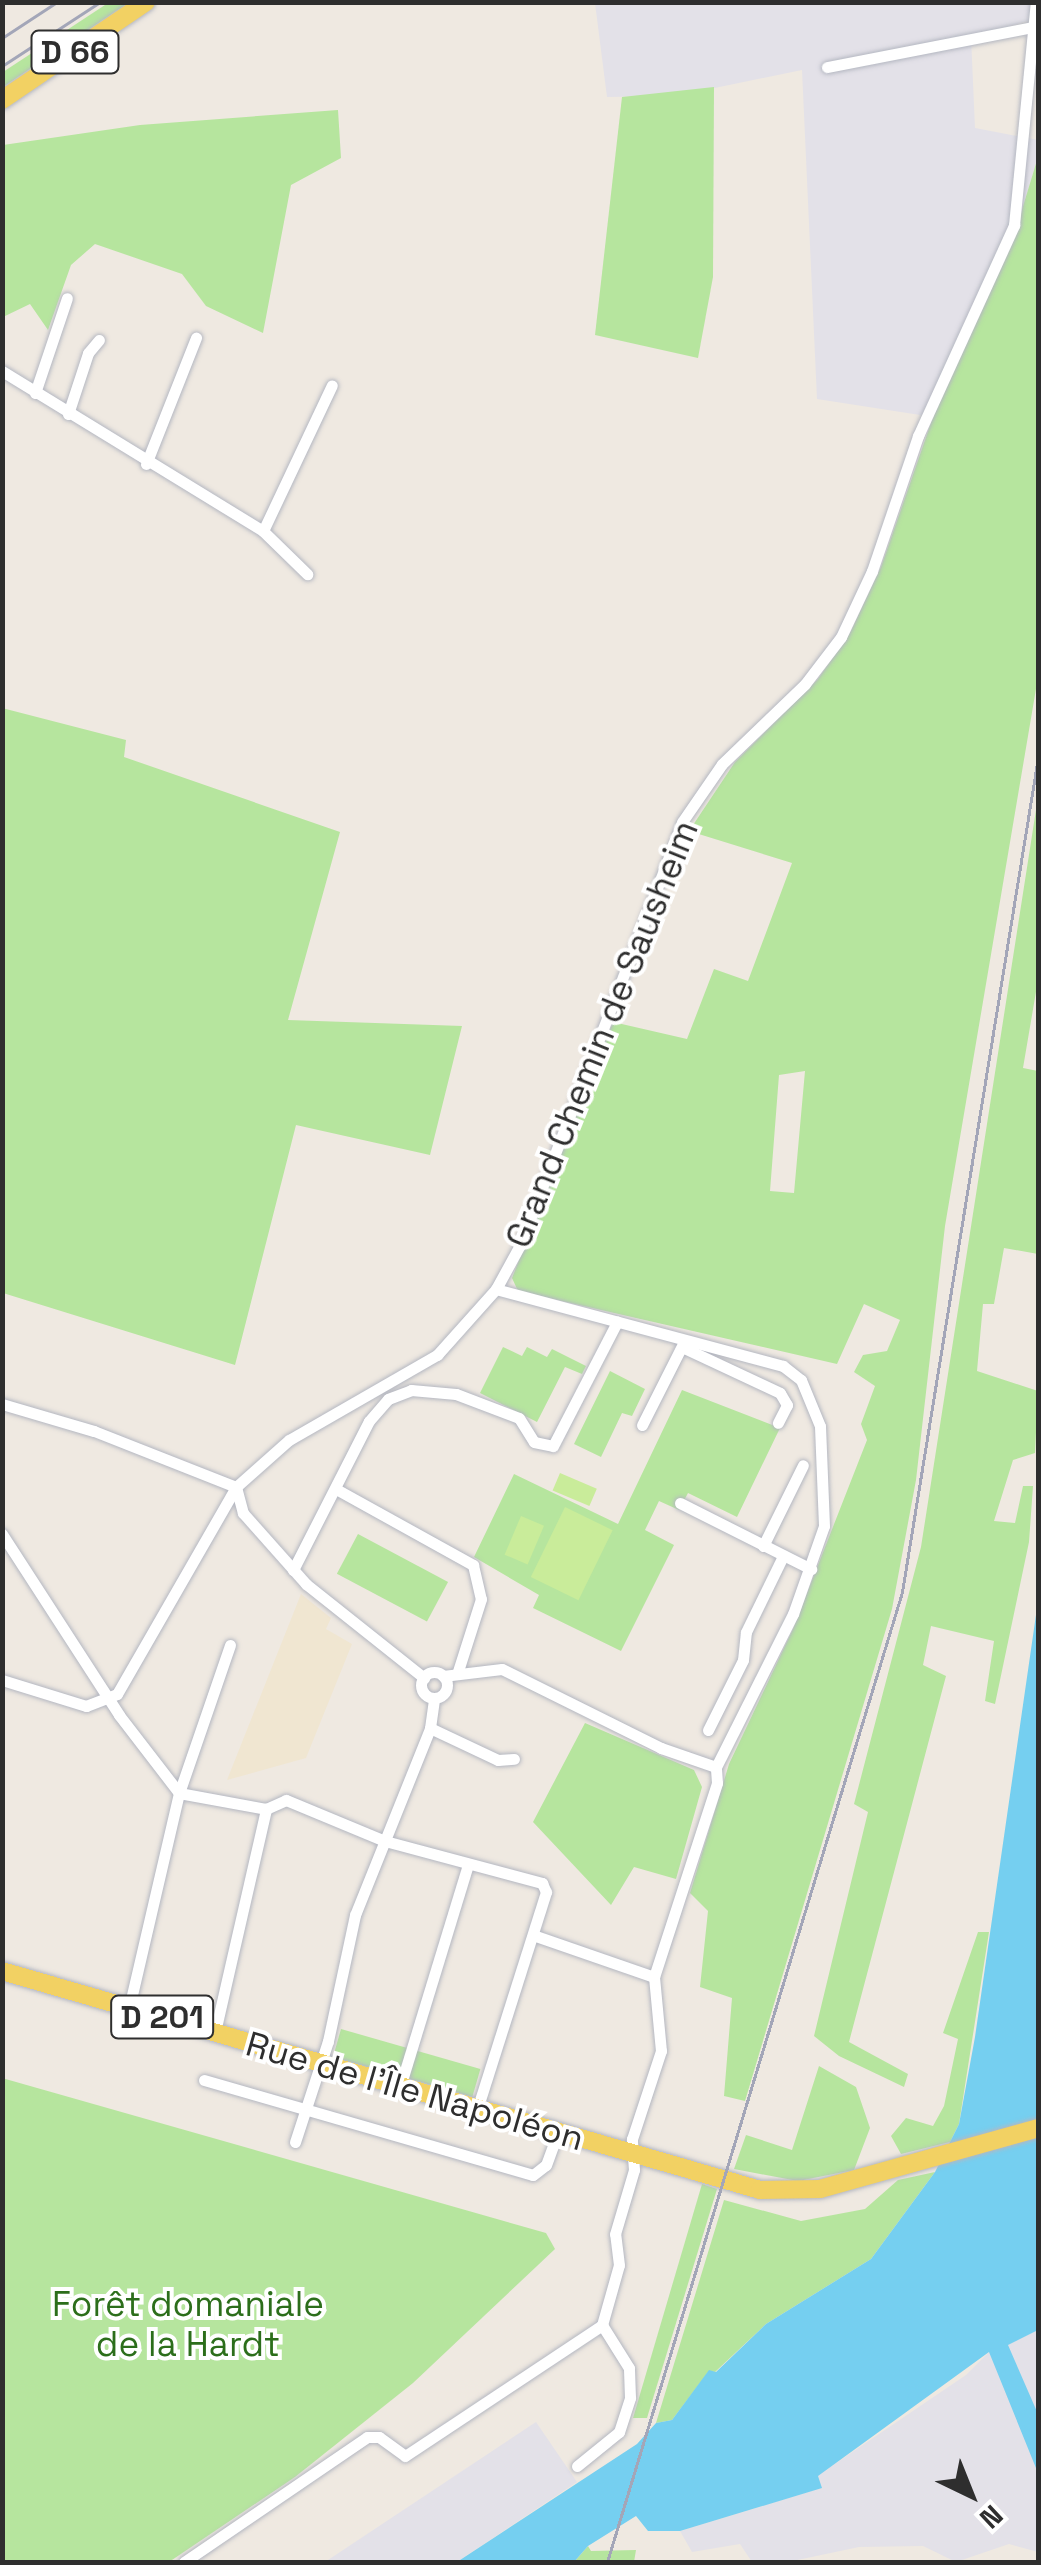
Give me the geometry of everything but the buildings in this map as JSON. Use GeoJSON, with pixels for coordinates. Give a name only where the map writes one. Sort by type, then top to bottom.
{"type":"FeatureCollection","features":[{"type":"Feature","properties":{"kind":"main road","name":"D 66"},"geometry":{"type":"LineString","coordinates":[[2,100],[146,2]]}},
{"type":"Feature","properties":{"kind":"main road","name":"Rue de l'Île Napoléon"},"geometry":{"type":"LineString","coordinates":[[2,1972],[712,2177],[783,2193],[915,2163],[1038,2128]]}},
{"type":"Feature","properties":{"kind":"street","name":"Grand Chemin de Sausheim"},"geometry":{"type":"LineString","coordinates":[[109,1698],[123,1689],[236,1487],[288,1440],[436,1355],[496,1290],[520,1245],[682,822],[722,764],[805,684],[841,637],[872,571],[918,436],[1014,225],[1036,2]]}},
{"type":"Feature","properties":{"kind":"street"},"geometry":{"type":"LineString","coordinates":[[827,67],[1033,27]]}},
{"type":"Feature","properties":{"kind":"street"},"geometry":{"type":"LineString","coordinates":[[35,393],[66,298]]}},
{"type":"Feature","properties":{"kind":"street"},"geometry":{"type":"LineString","coordinates":[[146,464],[196,338]]}},
{"type":"Feature","properties":{"kind":"street"},"geometry":{"type":"LineString","coordinates":[[68,414],[88,353],[99,340]]}},
{"type":"Feature","properties":{"kind":"street"},"geometry":{"type":"LineString","coordinates":[[2,371],[146,464],[263,532],[307,574]]}},
{"type":"Feature","properties":{"kind":"street"},"geometry":{"type":"LineString","coordinates":[[263,532],[332,385]]}},
{"type":"Feature","properties":{"kind":"street"},"geometry":{"type":"LineString","coordinates":[[184,2562],[367,2437],[380,2437],[405,2456],[602,2324],[619,2265],[615,2234],[633,2154],[632,2139],[661,2051],[654,1977],[717,1783],[716,1767],[811,1569],[824,1526],[820,1426],[800,1380],[759,1359],[683,1344],[496,1290]]}},
{"type":"Feature","properties":{"kind":"street"},"geometry":{"type":"LineString","coordinates":[[293,1570],[382,1404],[411,1390],[456,1394],[519,1418],[534,1442],[554,1446],[617,1322]]}},
{"type":"Feature","properties":{"kind":"street"},"geometry":{"type":"LineString","coordinates":[[683,1344],[786,1398],[778,1423]]}},
{"type":"Feature","properties":{"kind":"street"},"geometry":{"type":"LineString","coordinates":[[642,1426],[683,1344]]}},
{"type":"Feature","properties":{"kind":"street"},"geometry":{"type":"LineString","coordinates":[[749,1378],[759,1359]]}},
{"type":"Feature","properties":{"kind":"street"},"geometry":{"type":"LineString","coordinates":[[2,1404],[94,1431],[236,1487],[243,1513],[293,1570],[424,1678],[458,1670],[502,1669],[661,1748],[716,1767]]}},
{"type":"Feature","properties":{"kind":"street"},"geometry":{"type":"LineString","coordinates":[[763,1546],[804,1465]]}},
{"type":"Feature","properties":{"kind":"street"},"geometry":{"type":"LineString","coordinates":[[336,1489],[462,1554],[473,1566],[482,1599],[458,1670]]}},
{"type":"Feature","properties":{"kind":"street"},"geometry":{"type":"LineString","coordinates":[[680,1504],[811,1569]]}},
{"type":"Feature","properties":{"kind":"street"},"geometry":{"type":"LineString","coordinates":[[220,1513],[243,1513]]}},
{"type":"Feature","properties":{"kind":"street"},"geometry":{"type":"LineString","coordinates":[[2,1534],[109,1698],[179,1794],[266,1809],[286,1800],[385,1841],[542,1883],[546,1892],[477,2109]]}},
{"type":"Feature","properties":{"kind":"street"},"geometry":{"type":"LineString","coordinates":[[708,1730],[743,1660],[746,1632],[783,1556]]}},
{"type":"Feature","properties":{"kind":"street"},"geometry":{"type":"LineString","coordinates":[[130,2008],[179,1794],[230,1645]]}},
{"type":"Feature","properties":{"kind":"street"},"geometry":{"type":"LineString","coordinates":[[295,2142],[321,2064],[355,1916],[430,1728],[434,1698],[446,1690],[444,1676]]}},
{"type":"Feature","properties":{"kind":"street"},"geometry":{"type":"LineString","coordinates":[[424,1678],[422,1690],[434,1698]]}},
{"type":"Feature","properties":{"kind":"street"},"geometry":{"type":"LineString","coordinates":[[2,1680],[86,1706],[109,1698]]}},
{"type":"Feature","properties":{"kind":"street"},"geometry":{"type":"LineString","coordinates":[[430,1728],[498,1760],[514,1759]]}},
{"type":"Feature","properties":{"kind":"street"},"geometry":{"type":"LineString","coordinates":[[215,2032],[266,1809]]}},
{"type":"Feature","properties":{"kind":"street"},"geometry":{"type":"LineString","coordinates":[[400,2086],[468,1864]]}},
{"type":"Feature","properties":{"kind":"street"},"geometry":{"type":"LineString","coordinates":[[533,1934],[654,1977]]}},
{"type":"Feature","properties":{"kind":"street"},"geometry":{"type":"LineString","coordinates":[[204,2080],[534,2175],[546,2165],[558,2132]]}},
{"type":"Feature","properties":{"kind":"street"},"geometry":{"type":"LineString","coordinates":[[577,2466],[619,2432],[630,2398],[629,2368],[602,2324]]}},
{"type":"Feature","properties":{"kind":"shaded area"},"geometry":{"type":"Polygon","coordinates":[[[595,3],[1038,3],[1038,18],[971,37],[975,128],[1038,140],[1038,157],[1017,226],[933,417],[817,399],[802,70],[676,96],[607,97],[595,3]]]}},
{"type":"Feature","properties":{"kind":"shaded area"},"geometry":{"type":"Polygon","coordinates":[[[301,1594],[331,1618],[326,1629],[352,1644],[306,1758],[227,1780],[301,1594]]]}},
{"type":"Feature","properties":{"kind":"shaded area"},"geometry":{"type":"Polygon","coordinates":[[[1038,2330],[1038,2552],[1009,2544],[956,2562],[923,2546],[859,2547],[788,2562],[752,2562],[740,2544],[692,2552],[680,2531],[821,2488],[817,2476],[966,2375],[989,2352],[1038,2330]]]}},
{"type":"Feature","properties":{"kind":"shaded area"},"geometry":{"type":"Polygon","coordinates":[[[536,2422],[577,2482],[457,2562],[325,2562],[536,2422]]]}},
{"type":"Feature","properties":{"kind":"green space"},"geometry":{"type":"Polygon","coordinates":[[[108,3],[128,3],[3,87],[3,72],[108,3]]]}},
{"type":"Feature","properties":{"kind":"green space"},"geometry":{"type":"Polygon","coordinates":[[[714,87],[713,277],[698,358],[595,335],[622,97],[714,87]]]}},
{"type":"Feature","properties":{"kind":"green space"},"geometry":{"type":"Polygon","coordinates":[[[338,110],[341,158],[291,185],[263,333],[206,306],[182,274],[95,244],[71,265],[48,330],[30,304],[3,317],[3,145],[140,125],[338,110]]]}},
{"type":"Feature","properties":{"kind":"green space"},"geometry":{"type":"Polygon","coordinates":[[[1038,157],[1038,677],[945,1226],[916,1480],[892,1609],[745,2101],[724,2096],[732,1998],[700,1987],[708,1911],[690,1893],[729,1764],[793,1629],[867,1440],[861,1424],[875,1386],[854,1372],[863,1355],[887,1351],[900,1320],[864,1304],[837,1364],[518,1291],[512,1278],[613,1022],[687,1039],[714,969],[748,981],[792,863],[689,831],[735,762],[818,679],[850,633],[881,567],[933,417],[1017,226],[1038,157]],[[805,1071],[779,1075],[770,1191],[794,1193],[805,1071]]]}},
{"type":"Feature","properties":{"kind":"green space"},"geometry":{"type":"Polygon","coordinates":[[[2,708],[126,740],[124,757],[340,832],[288,1020],[462,1026],[430,1155],[296,1125],[235,1365],[3,1293],[2,708]]]}},
{"type":"Feature","properties":{"kind":"green space"},"geometry":{"type":"Polygon","coordinates":[[[1038,797],[1038,980],[1023,1068],[1038,1071],[1038,1254],[1004,1248],[994,1304],[983,1304],[977,1371],[1038,1391],[1035,1453],[1013,1460],[994,1521],[1015,1523],[1023,1486],[1033,1486],[1029,1542],[995,1704],[985,1701],[994,1641],[931,1626],[923,1665],[946,1676],[849,2042],[908,2074],[904,2087],[839,2056],[814,2036],[868,1812],[854,1804],[921,1547],[1038,797]]]}},
{"type":"Feature","properties":{"kind":"green space"},"geometry":{"type":"Polygon","coordinates":[[[503,1347],[522,1356],[527,1347],[547,1357],[552,1349],[586,1366],[582,1374],[565,1367],[537,1422],[480,1393],[503,1347]]]}},
{"type":"Feature","properties":{"kind":"green space"},"geometry":{"type":"Polygon","coordinates":[[[610,1371],[645,1389],[632,1416],[622,1413],[601,1457],[574,1444],[610,1371]]]}},
{"type":"Feature","properties":{"kind":"green space"},"geometry":{"type":"Polygon","coordinates":[[[682,1390],[780,1428],[737,1517],[688,1493],[679,1510],[659,1501],[645,1530],[674,1545],[621,1651],[533,1608],[539,1595],[474,1557],[514,1474],[618,1524],[682,1390]]]}},
{"type":"Feature","properties":{"kind":"green space"},"geometry":{"type":"Polygon","coordinates":[[[560,1473],[597,1489],[589,1506],[553,1490],[560,1473]]]}},
{"type":"Feature","properties":{"kind":"green space"},"geometry":{"type":"Polygon","coordinates":[[[565,1507],[613,1530],[578,1600],[531,1577],[565,1507]]]}},
{"type":"Feature","properties":{"kind":"green space"},"geometry":{"type":"Polygon","coordinates":[[[521,1516],[544,1526],[528,1564],[505,1555],[521,1516]]]}},
{"type":"Feature","properties":{"kind":"green space"},"geometry":{"type":"Polygon","coordinates":[[[358,1534],[448,1582],[427,1622],[337,1574],[358,1534]]]}},
{"type":"Feature","properties":{"kind":"green space"},"geometry":{"type":"Polygon","coordinates":[[[585,1723],[694,1770],[702,1787],[676,1879],[634,1867],[611,1905],[533,1822],[585,1723]]]}},
{"type":"Feature","properties":{"kind":"green space"},"geometry":{"type":"Polygon","coordinates":[[[978,1932],[989,1932],[959,2124],[950,2142],[901,2154],[891,2136],[906,2118],[933,2126],[944,2106],[958,2039],[943,2033],[978,1932]]]}},
{"type":"Feature","properties":{"kind":"green space"},"geometry":{"type":"Polygon","coordinates":[[[341,2029],[480,2069],[472,2097],[333,2057],[341,2029]]]}},
{"type":"Feature","properties":{"kind":"green space"},"geometry":{"type":"Polygon","coordinates":[[[819,2066],[856,2087],[870,2128],[854,2170],[798,2181],[734,2169],[746,2135],[792,2150],[819,2066]]]}},
{"type":"Feature","properties":{"kind":"green space","name":"Forêt domaniale de la Hardt"},"geometry":{"type":"Polygon","coordinates":[[[2,2078],[546,2233],[555,2249],[413,2383],[295,2477],[169,2562],[3,2562],[2,2078]]]}},
{"type":"Feature","properties":{"kind":"green space"},"geometry":{"type":"Polygon","coordinates":[[[935,2172],[871,2259],[766,2324],[715,2372],[709,2371],[672,2420],[656,2423],[724,2200],[801,2221],[865,2209],[898,2180],[935,2172]]]}},
{"type":"Feature","properties":{"kind":"green space"},"geometry":{"type":"Polygon","coordinates":[[[702,2184],[717,2189],[647,2418],[633,2418],[702,2184]]]}},
{"type":"Feature","properties":{"kind":"green space"},"geometry":{"type":"Polygon","coordinates":[[[588,2546],[591,2551],[636,2550],[634,2562],[574,2562],[588,2546]]]}},
{"type":"Feature","properties":{"kind":"water"},"geometry":{"type":"Polygon","coordinates":[[[1038,1601],[1038,2330],[1008,2345],[1038,2414],[1038,2473],[989,2352],[818,2476],[822,2488],[680,2531],[648,2531],[636,2516],[588,2546],[574,2562],[457,2562],[637,2444],[656,2423],[672,2420],[709,2370],[716,2372],[766,2324],[871,2259],[935,2172],[959,2124],[975,2037],[1038,1601]]]}},
{"type":"Feature","properties":{"kind":"railway"},"geometry":{"type":"LineString","coordinates":[[2,38],[57,2]]}},
{"type":"Feature","properties":{"kind":"railway"},"geometry":{"type":"LineString","coordinates":[[2,66],[100,2]]}},
{"type":"Feature","properties":{"kind":"railway"},"geometry":{"type":"LineString","coordinates":[[607,2562],[902,1592],[1038,757]]}}]}
